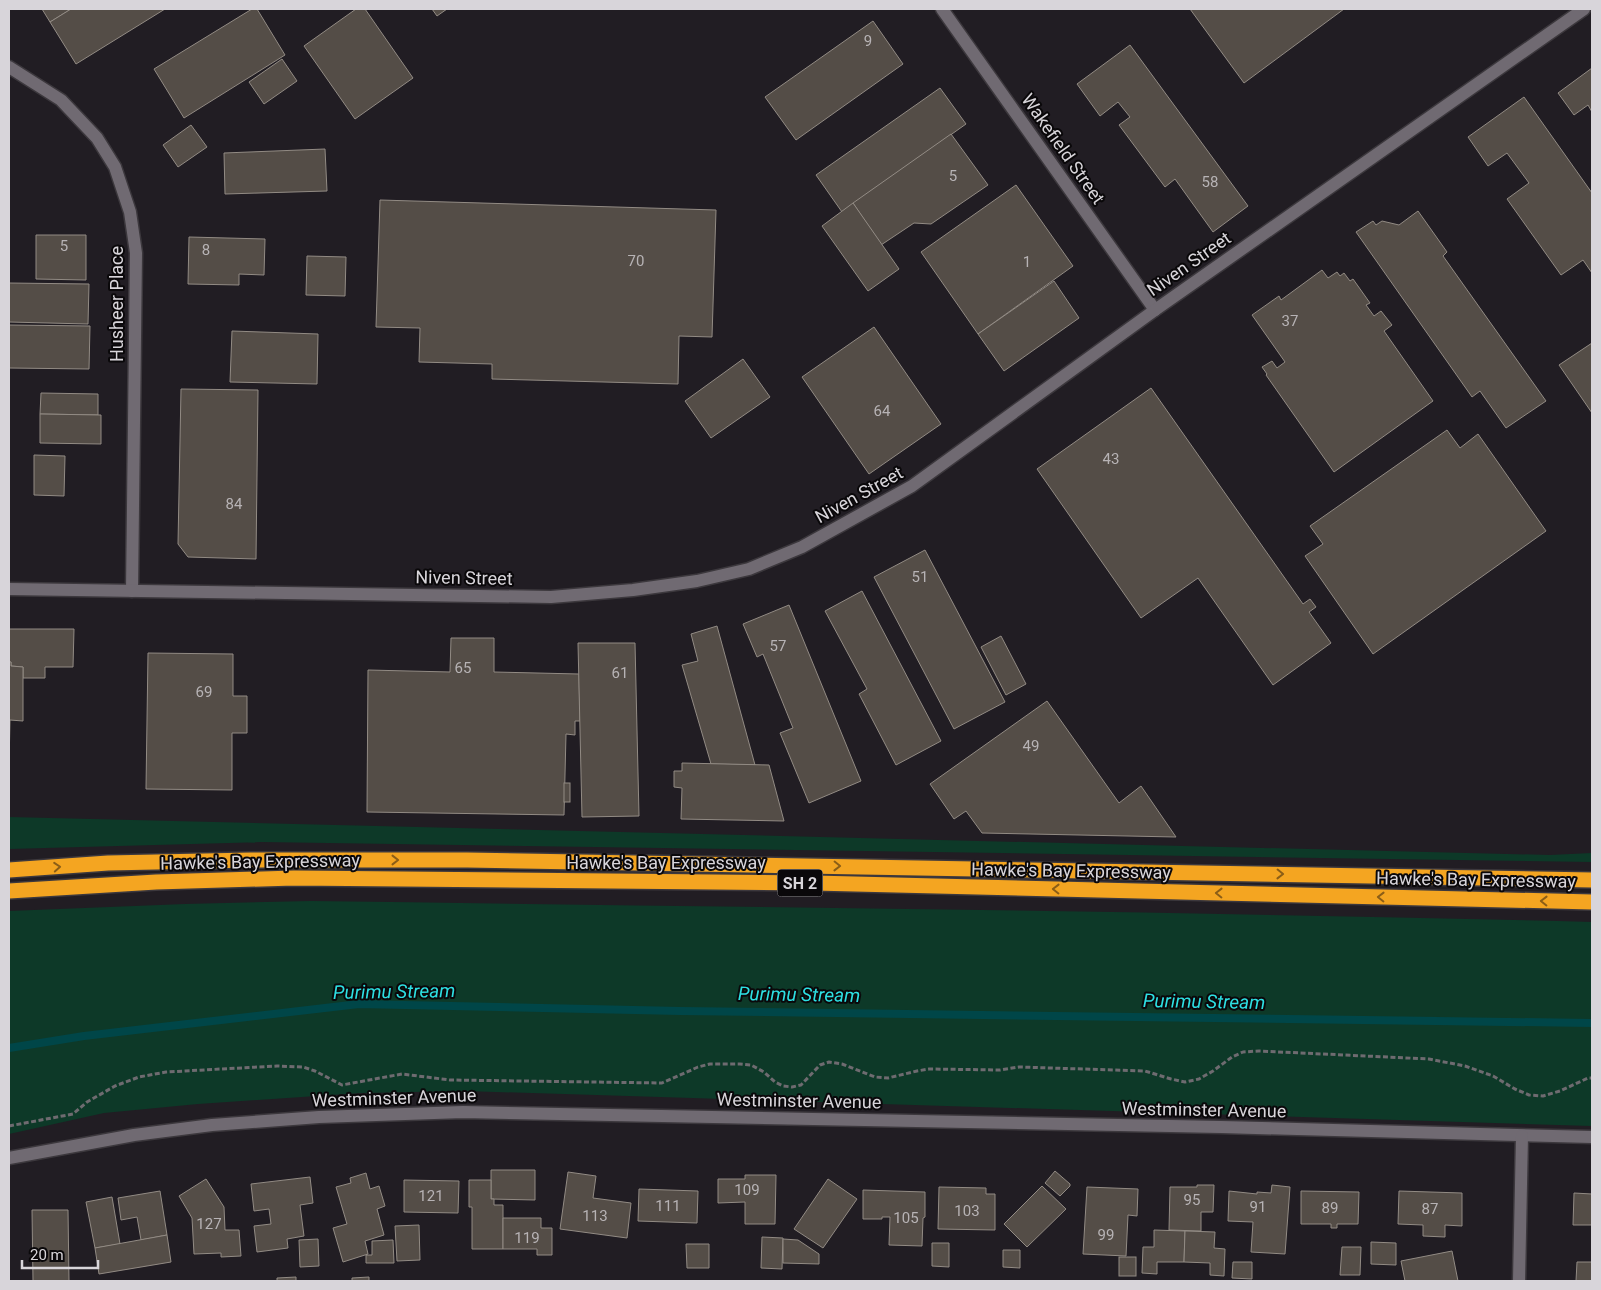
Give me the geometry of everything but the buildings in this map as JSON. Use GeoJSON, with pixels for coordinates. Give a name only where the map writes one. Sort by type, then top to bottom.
{"type":"FeatureCollection","features":[{"type":"Feature","properties":{"kind":"highway","name":"Hawke's Bay Expressway"},"geometry":{"type":"LineString","coordinates":[[9,870],[108,863],[261,860],[467,860],[1592,880]]}},
{"type":"Feature","properties":{"kind":"highway","name":"Hawke's Bay Expressway"},"geometry":{"type":"LineString","coordinates":[[9,891],[156,882],[294,878],[814,883],[1592,902]]}},
{"type":"Feature","properties":{"kind":"street","name":"Wakefield Street"},"geometry":{"type":"LineString","coordinates":[[942,9],[1155,310]]}},
{"type":"Feature","properties":{"kind":"street","name":"Niven Street"},"geometry":{"type":"LineString","coordinates":[[9,589],[551,597],[633,590],[697,581],[749,569],[802,548],[912,486],[1155,310],[1584,9]]}},
{"type":"Feature","properties":{"kind":"street","name":"Husheer Place"},"geometry":{"type":"LineString","coordinates":[[9,67],[61,100],[97,138],[115,167],[130,212],[136,253],[132,591]]}},
{"type":"Feature","properties":{"kind":"street","name":"Westminster Avenue"},"geometry":{"type":"LineString","coordinates":[[9,1158],[134,1135],[212,1124],[319,1117],[463,1112],[1221,1127],[1592,1137]]}},
{"type":"Feature","properties":{"kind":"street"},"geometry":{"type":"LineString","coordinates":[[1519,1281],[1522,1136]]}},
{"type":"Feature","properties":{"kind":"path"},"geometry":{"type":"LineString","coordinates":[[9,1126],[73,1114],[87,1102],[115,1086],[139,1077],[166,1072],[277,1066],[303,1067],[342,1084],[402,1074],[450,1080],[662,1084],[698,1067],[710,1064],[751,1065],[764,1072],[774,1082],[792,1087],[801,1085],[820,1065],[829,1062],[842,1064],[875,1077],[888,1078],[929,1069],[1000,1070],[1019,1067],[1145,1071],[1185,1082],[1199,1079],[1243,1052],[1259,1050],[1429,1059],[1465,1066],[1493,1076],[1529,1095],[1543,1096],[1592,1078]]}},
{"type":"Feature","properties":{"kind":"green space"},"geometry":{"type":"Polygon","coordinates":[[[9,817],[1550,855],[1592,853],[1592,862],[262,842],[9,849],[9,817]]]}},
{"type":"Feature","properties":{"kind":"green space"},"geometry":{"type":"Polygon","coordinates":[[[311,901],[1112,912],[1592,922],[1592,1126],[465,1091],[361,1093],[198,1104],[104,1113],[9,1134],[9,911],[311,901]]]}},
{"type":"Feature","properties":{"kind":"waterway","name":"Purimu Stream"},"geometry":{"type":"LineString","coordinates":[[9,1048],[84,1036],[359,1004],[680,1011],[1592,1023]]}}]}
